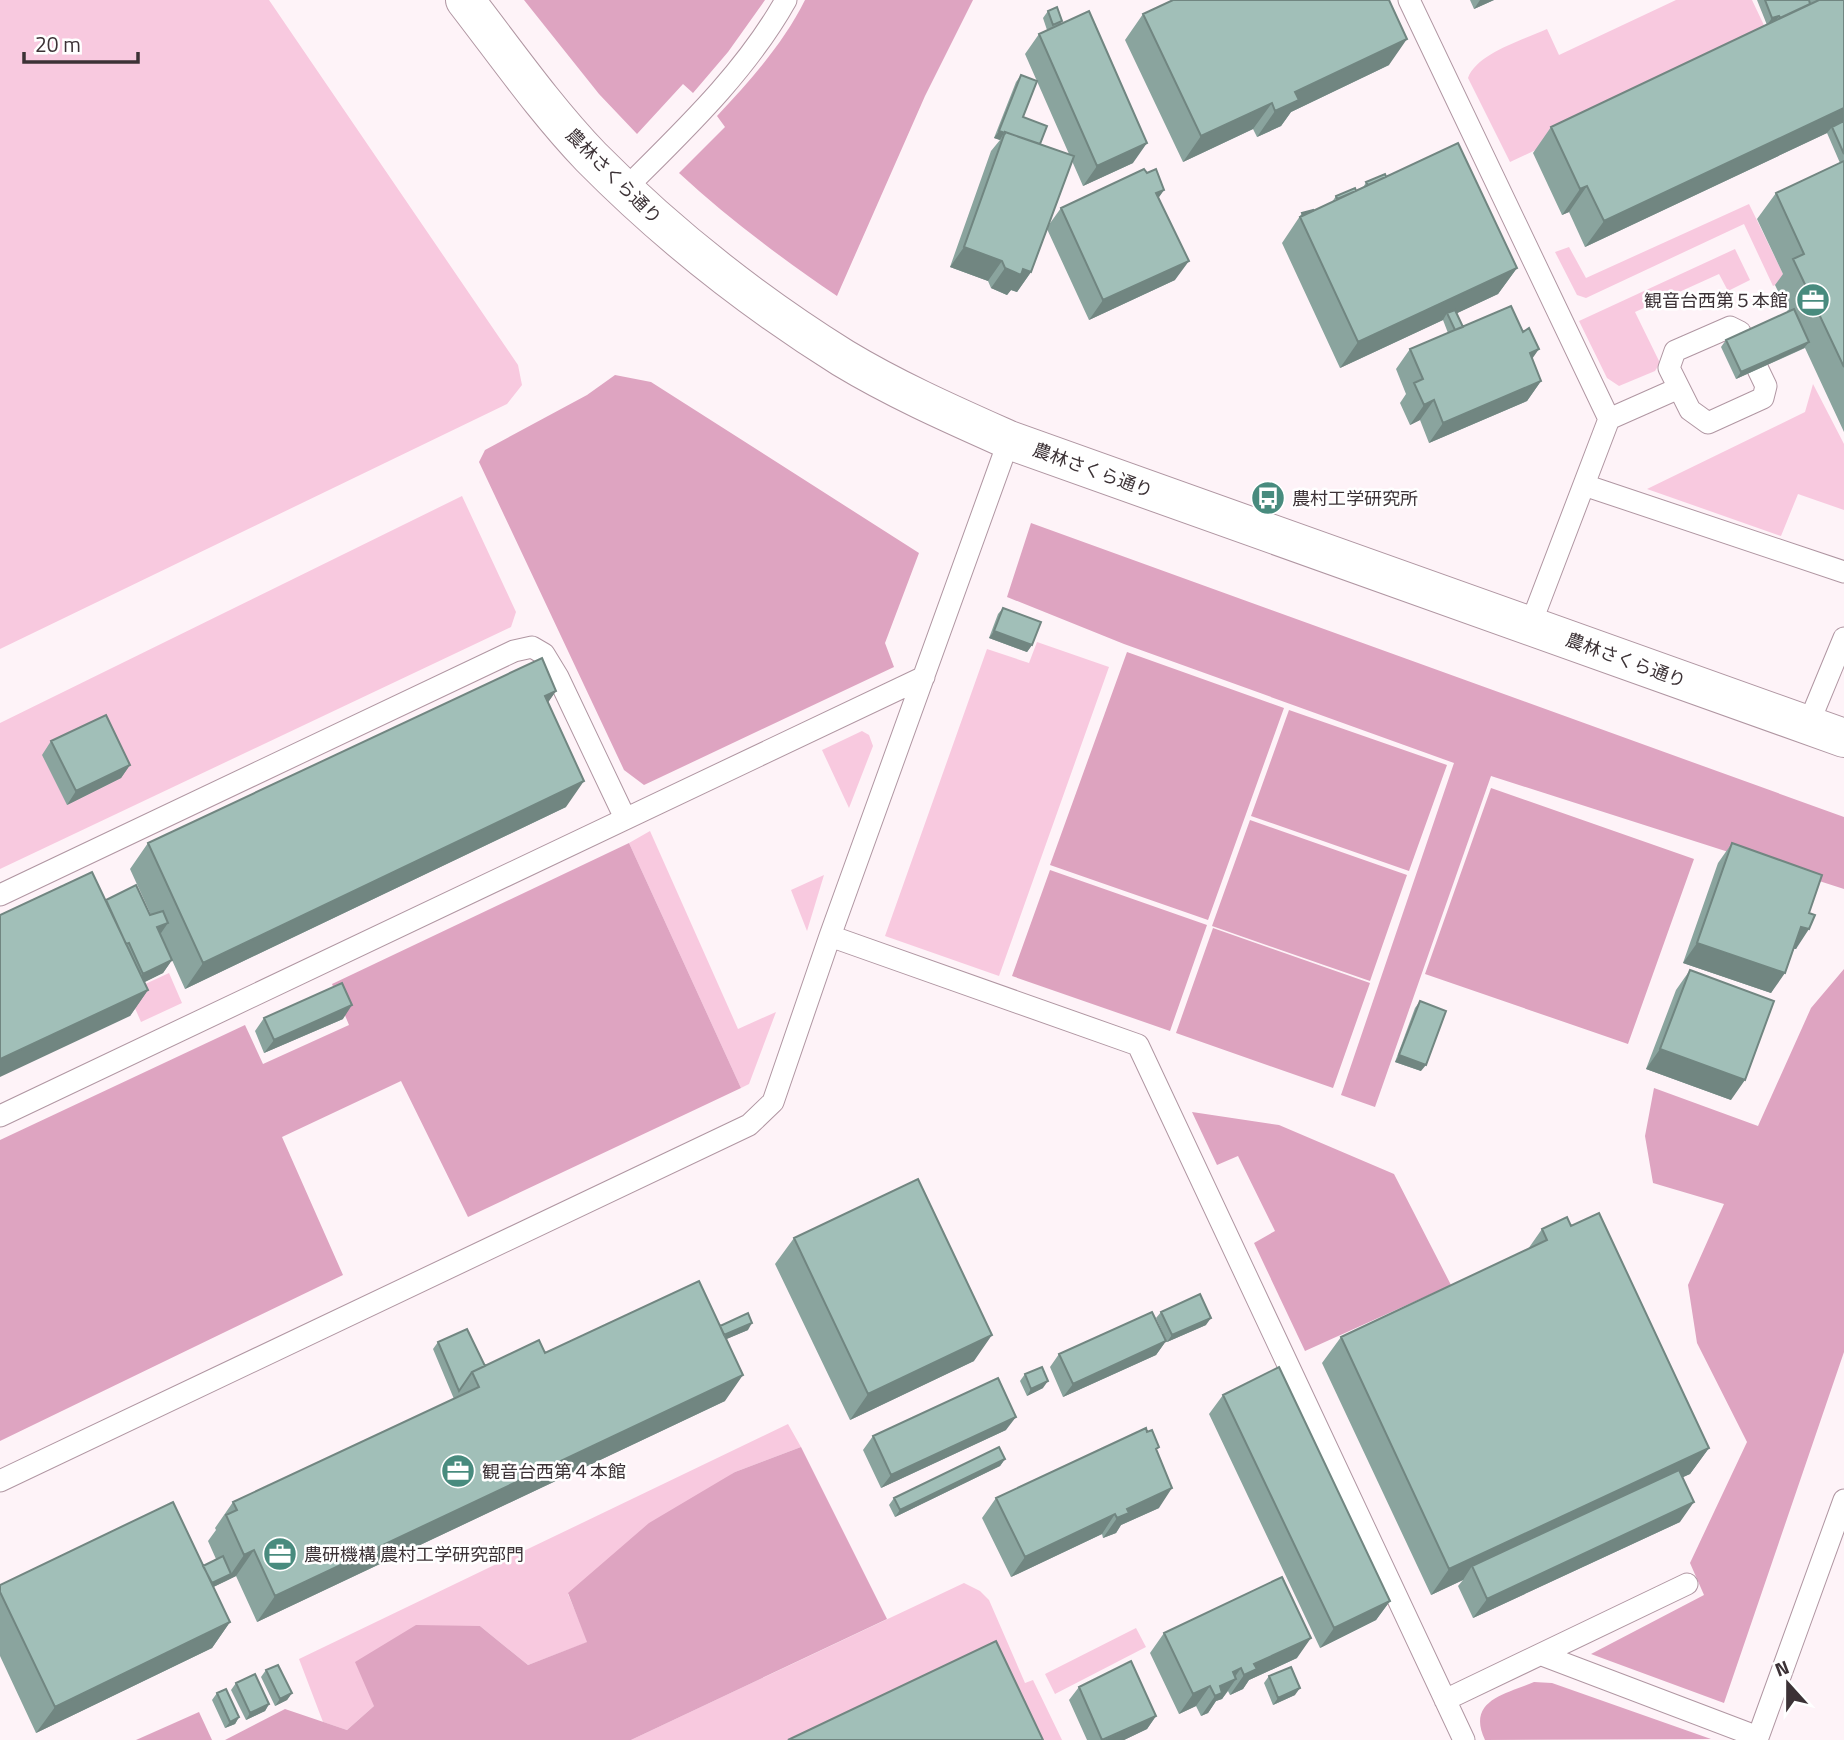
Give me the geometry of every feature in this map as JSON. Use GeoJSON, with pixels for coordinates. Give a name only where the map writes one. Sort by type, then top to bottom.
{"type":"FeatureCollection","features":[{"type":"Feature","properties":{"kind":"street","name":"農林さくら通り"},"geometry":{"type":"LineString","coordinates":[[466,0],[529,84],[590,156],[674,235],[753,297],[845,359],[1009,440],[1844,738]]}},
{"type":"Feature","properties":{"kind":"lane"},"geometry":{"type":"LineString","coordinates":[[625,189],[708,106],[772,25],[786,0]]}},
{"type":"Feature","properties":{"kind":"lane"},"geometry":{"type":"LineString","coordinates":[[1409,0],[1609,419]]}},
{"type":"Feature","properties":{"kind":"lane"},"geometry":{"type":"LineString","coordinates":[[1730,327],[1740,332],[1766,386],[1763,398],[1708,423],[1690,410],[1679,388],[1670,368],[1675,351],[1730,327]]}},
{"type":"Feature","properties":{"kind":"lane"},"geometry":{"type":"LineString","coordinates":[[1530,626],[1609,419],[1679,388]]}},
{"type":"Feature","properties":{"kind":"lane"},"geometry":{"type":"LineString","coordinates":[[0,1481],[749,1125],[773,1102],[1009,440]]}},
{"type":"Feature","properties":{"kind":"lane"},"geometry":{"type":"LineString","coordinates":[[1584,485],[1844,572]]}},
{"type":"Feature","properties":{"kind":"lane"},"geometry":{"type":"LineString","coordinates":[[1808,725],[1844,638]]}},
{"type":"Feature","properties":{"kind":"lane"},"geometry":{"type":"LineString","coordinates":[[0,895],[514,651],[531,647],[544,653],[558,677],[625,818]]}},
{"type":"Feature","properties":{"kind":"lane"},"geometry":{"type":"LineString","coordinates":[[0,1116],[924,677]]}},
{"type":"Feature","properties":{"kind":"lane"},"geometry":{"type":"LineString","coordinates":[[830,936],[1138,1045],[1464,1740]]}},
{"type":"Feature","properties":{"kind":"lane"},"geometry":{"type":"LineString","coordinates":[[1542,1656],[1758,1739],[1844,1500]]}},
{"type":"Feature","properties":{"kind":"lane"},"geometry":{"type":"LineString","coordinates":[[1445,1700],[1542,1656],[1687,1584]]}},
{"type":"Feature","properties":{"kind":"shaded area"},"geometry":{"type":"Polygon","coordinates":[[[0,0],[269,0],[518,365],[522,385],[507,404],[0,649],[0,0]]]}},
{"type":"Feature","properties":{"kind":"shaded area"},"geometry":{"type":"Polygon","coordinates":[[[524,0],[765,0],[728,52],[693,93],[683,84],[637,134],[599,94],[524,0]]]}},
{"type":"Feature","properties":{"kind":"shaded area"},"geometry":{"type":"Polygon","coordinates":[[[805,0],[973,0],[925,96],[837,296],[756,237],[679,173],[725,127],[717,116],[754,76],[776,47],[805,0]]]}},
{"type":"Feature","properties":{"kind":"shaded area"},"geometry":{"type":"Polygon","coordinates":[[[1676,0],[1752,0],[1771,40],[1510,162],[1468,78],[1481,61],[1502,48],[1547,29],[1559,55],[1676,0]]]}},
{"type":"Feature","properties":{"kind":"shaded area"},"geometry":{"type":"Polygon","coordinates":[[[1749,204],[1786,280],[1773,286],[1744,224],[1586,298],[1577,295],[1555,252],[1569,247],[1586,278],[1749,204]]]}},
{"type":"Feature","properties":{"kind":"shaded area"},"geometry":{"type":"Polygon","coordinates":[[[1735,249],[1750,280],[1728,291],[1719,274],[1635,312],[1660,363],[1655,371],[1619,386],[1607,378],[1579,321],[1735,249]]]}},
{"type":"Feature","properties":{"kind":"shaded area"},"geometry":{"type":"Polygon","coordinates":[[[615,375],[651,382],[919,553],[885,643],[894,667],[644,785],[624,770],[479,462],[485,450],[587,395],[615,375]]]}},
{"type":"Feature","properties":{"kind":"shaded area"},"geometry":{"type":"Polygon","coordinates":[[[1813,384],[1844,444],[1844,510],[1798,494],[1781,536],[1647,489],[1805,412],[1813,384]]]}},
{"type":"Feature","properties":{"kind":"shaded area"},"geometry":{"type":"Polygon","coordinates":[[[462,496],[516,612],[511,627],[0,869],[0,723],[462,496]]]}},
{"type":"Feature","properties":{"kind":"shaded area"},"geometry":{"type":"Polygon","coordinates":[[[1031,523],[1844,817],[1844,889],[1491,776],[1375,1107],[1341,1095],[1454,763],[1124,644],[1007,597],[1031,523]]]}},
{"type":"Feature","properties":{"kind":"shaded area"},"geometry":{"type":"Polygon","coordinates":[[[1037,642],[1109,667],[999,976],[885,936],[987,649],[1029,663],[1037,642]]]}},
{"type":"Feature","properties":{"kind":"shaded area"},"geometry":{"type":"Polygon","coordinates":[[[1127,652],[1284,708],[1208,920],[1050,865],[1127,652]]]}},
{"type":"Feature","properties":{"kind":"shaded area"},"geometry":{"type":"Polygon","coordinates":[[[1289,710],[1447,765],[1409,871],[1251,816],[1289,710]]]}},
{"type":"Feature","properties":{"kind":"shaded area"},"geometry":{"type":"Polygon","coordinates":[[[862,731],[869,735],[873,746],[849,808],[822,750],[862,731]]]}},
{"type":"Feature","properties":{"kind":"shaded area"},"geometry":{"type":"Polygon","coordinates":[[[1491,788],[1694,859],[1628,1044],[1425,974],[1491,788]]]}},
{"type":"Feature","properties":{"kind":"shaded area"},"geometry":{"type":"Polygon","coordinates":[[[1250,820],[1407,875],[1370,981],[1212,926],[1250,820]]]}},
{"type":"Feature","properties":{"kind":"shaded area"},"geometry":{"type":"Polygon","coordinates":[[[650,831],[738,1029],[776,1012],[749,1084],[741,1088],[629,843],[650,831]]]}},
{"type":"Feature","properties":{"kind":"shaded area"},"geometry":{"type":"Polygon","coordinates":[[[629,843],[741,1088],[468,1217],[401,1081],[282,1137],[343,1275],[0,1441],[0,1140],[245,1025],[263,1064],[349,1025],[332,984],[629,843]]]}},
{"type":"Feature","properties":{"kind":"shaded area"},"geometry":{"type":"Polygon","coordinates":[[[1050,870],[1207,925],[1170,1031],[1012,976],[1050,870]]]}},
{"type":"Feature","properties":{"kind":"shaded area"},"geometry":{"type":"Polygon","coordinates":[[[824,875],[807,931],[791,890],[824,875]]]}},
{"type":"Feature","properties":{"kind":"shaded area"},"geometry":{"type":"Polygon","coordinates":[[[1213,928],[1370,983],[1333,1088],[1176,1033],[1213,928]]]}},
{"type":"Feature","properties":{"kind":"shaded area"},"geometry":{"type":"Polygon","coordinates":[[[1844,969],[1844,1352],[1724,1703],[1591,1654],[1704,1595],[1690,1563],[1747,1442],[1697,1343],[1688,1285],[1724,1204],[1653,1183],[1645,1136],[1654,1088],[1758,1126],[1811,1008],[1844,969]]]}},
{"type":"Feature","properties":{"kind":"shaded area"},"geometry":{"type":"Polygon","coordinates":[[[169,973],[182,1003],[141,1022],[128,992],[169,973]]]}},
{"type":"Feature","properties":{"kind":"shaded area"},"geometry":{"type":"Polygon","coordinates":[[[1192,1112],[1279,1125],[1394,1174],[1451,1285],[1305,1351],[1254,1243],[1275,1231],[1238,1156],[1217,1165],[1192,1112]]]}},
{"type":"Feature","properties":{"kind":"shaded area"},"geometry":{"type":"Polygon","coordinates":[[[788,1424],[801,1447],[735,1472],[568,1594],[588,1642],[528,1665],[480,1626],[374,1706],[347,1730],[323,1722],[299,1659],[788,1424]]]}},
{"type":"Feature","properties":{"kind":"shaded area"},"geometry":{"type":"Polygon","coordinates":[[[801,1447],[887,1619],[631,1740],[225,1740],[285,1709],[347,1730],[374,1706],[355,1662],[416,1625],[480,1626],[528,1665],[587,1642],[568,1593],[649,1523],[735,1472],[801,1447]]]}},
{"type":"Feature","properties":{"kind":"shaded area"},"geometry":{"type":"Polygon","coordinates":[[[964,1583],[980,1591],[989,1600],[1025,1683],[1033,1680],[1062,1740],[631,1740],[964,1583]]]}},
{"type":"Feature","properties":{"kind":"shaded area"},"geometry":{"type":"Polygon","coordinates":[[[1136,1628],[1146,1647],[1055,1694],[1045,1674],[1136,1628]]]}},
{"type":"Feature","properties":{"kind":"shaded area"},"geometry":{"type":"Polygon","coordinates":[[[1534,1682],[1552,1683],[1711,1739],[1485,1740],[1481,1716],[1485,1707],[1501,1695],[1534,1682]]]}},
{"type":"Feature","properties":{"kind":"shaded area"},"geometry":{"type":"Polygon","coordinates":[[[199,1712],[212,1740],[136,1740],[199,1712]]]}},
{"type":"Feature","properties":{"kind":"building"},"geometry":{"type":"Polygon","coordinates":[[[1173,0],[1389,0],[1407,39],[1295,92],[1299,100],[1275,111],[1272,103],[1201,136],[1143,14],[1173,0]]]}},
{"type":"Feature","properties":{"kind":"building"},"geometry":{"type":"Polygon","coordinates":[[[1765,0],[1809,0],[1810,4],[1780,18],[1772,18],[1765,0]]]}},
{"type":"Feature","properties":{"kind":"building"},"geometry":{"type":"Polygon","coordinates":[[[1819,0],[1844,0],[1844,108],[1604,221],[1587,186],[1580,189],[1551,127],[1819,0]]]}},
{"type":"Feature","properties":{"kind":"building"},"geometry":{"type":"Polygon","coordinates":[[[1057,7],[1062,21],[1053,25],[1048,11],[1057,7]]]}},
{"type":"Feature","properties":{"kind":"building"},"geometry":{"type":"Polygon","coordinates":[[[1089,11],[1147,143],[1097,166],[1039,34],[1089,11]]]}},
{"type":"Feature","properties":{"kind":"building"},"geometry":{"type":"Polygon","coordinates":[[[1021,75],[1037,81],[1023,117],[1047,126],[1040,144],[999,131],[1021,75]]]}},
{"type":"Feature","properties":{"kind":"building"},"geometry":{"type":"Polygon","coordinates":[[[1844,121],[1844,154],[1832,127],[1844,121]]]}},
{"type":"Feature","properties":{"kind":"building"},"geometry":{"type":"Polygon","coordinates":[[[1005,132],[1074,156],[1031,272],[1023,269],[1021,275],[1005,268],[1002,261],[964,247],[1005,132]]]}},
{"type":"Feature","properties":{"kind":"building"},"geometry":{"type":"Polygon","coordinates":[[[1458,143],[1517,268],[1358,342],[1300,217],[1458,143]]]}},
{"type":"Feature","properties":{"kind":"building"},"geometry":{"type":"Polygon","coordinates":[[[1844,161],[1844,367],[1793,259],[1804,254],[1776,193],[1844,161]]]}},
{"type":"Feature","properties":{"kind":"building"},"geometry":{"type":"Polygon","coordinates":[[[1144,169],[1147,173],[1156,169],[1164,190],[1156,193],[1189,261],[1103,300],[1061,208],[1144,169]]]}},
{"type":"Feature","properties":{"kind":"building"},"geometry":{"type":"Polygon","coordinates":[[[1385,174],[1386,177],[1368,185],[1366,182],[1385,174]]]}},
{"type":"Feature","properties":{"kind":"building"},"geometry":{"type":"Polygon","coordinates":[[[1355,188],[1356,191],[1337,199],[1336,196],[1355,188]]]}},
{"type":"Feature","properties":{"kind":"building"},"geometry":{"type":"Polygon","coordinates":[[[1511,306],[1523,332],[1529,328],[1539,349],[1530,353],[1541,381],[1443,423],[1434,400],[1424,405],[1414,383],[1423,379],[1410,349],[1511,306]]]}},
{"type":"Feature","properties":{"kind":"building"},"geometry":{"type":"Polygon","coordinates":[[[1794,309],[1809,342],[1741,372],[1726,340],[1794,309]]]}},
{"type":"Feature","properties":{"kind":"building"},"geometry":{"type":"Polygon","coordinates":[[[1455,310],[1463,327],[1455,330],[1447,313],[1455,310]]]}},
{"type":"Feature","properties":{"kind":"building"},"geometry":{"type":"Polygon","coordinates":[[[1003,608],[1041,622],[1032,645],[994,631],[1003,608]]]}},
{"type":"Feature","properties":{"kind":"building"},"geometry":{"type":"Polygon","coordinates":[[[542,658],[556,691],[545,696],[584,781],[203,963],[148,843],[542,658]]]}},
{"type":"Feature","properties":{"kind":"building"},"geometry":{"type":"Polygon","coordinates":[[[106,715],[130,765],[76,791],[51,741],[106,715]]]}},
{"type":"Feature","properties":{"kind":"building"},"geometry":{"type":"Polygon","coordinates":[[[1732,843],[1822,875],[1809,913],[1815,915],[1809,929],[1801,927],[1785,973],[1697,943],[1732,843]]]}},
{"type":"Feature","properties":{"kind":"building"},"geometry":{"type":"Polygon","coordinates":[[[92,872],[148,990],[0,1059],[0,915],[92,872]]]}},
{"type":"Feature","properties":{"kind":"building"},"geometry":{"type":"Polygon","coordinates":[[[136,885],[150,915],[163,911],[168,923],[157,927],[172,960],[143,974],[106,900],[136,885]]]}},
{"type":"Feature","properties":{"kind":"building"},"geometry":{"type":"Polygon","coordinates":[[[1690,970],[1774,1001],[1745,1080],[1660,1049],[1690,970]]]}},
{"type":"Feature","properties":{"kind":"building"},"geometry":{"type":"Polygon","coordinates":[[[342,983],[352,1005],[274,1040],[264,1018],[342,983]]]}},
{"type":"Feature","properties":{"kind":"building"},"geometry":{"type":"Polygon","coordinates":[[[1420,1001],[1446,1011],[1426,1065],[1399,1055],[1420,1001]]]}},
{"type":"Feature","properties":{"kind":"building"},"geometry":{"type":"Polygon","coordinates":[[[918,1179],[992,1335],[868,1394],[794,1238],[918,1179]]]}},
{"type":"Feature","properties":{"kind":"building"},"geometry":{"type":"Polygon","coordinates":[[[1599,1213],[1709,1448],[1449,1569],[1341,1337],[1547,1240],[1542,1229],[1567,1217],[1571,1226],[1599,1213]]]}},
{"type":"Feature","properties":{"kind":"building","name":"観音台西第４本館"},"geometry":{"type":"Polygon","coordinates":[[[699,1281],[743,1375],[275,1596],[254,1550],[244,1555],[226,1515],[237,1510],[233,1502],[479,1387],[472,1372],[539,1340],[545,1353],[699,1281]]]}},
{"type":"Feature","properties":{"kind":"building"},"geometry":{"type":"Polygon","coordinates":[[[1200,1294],[1211,1318],[1172,1335],[1161,1312],[1200,1294]]]}},
{"type":"Feature","properties":{"kind":"building"},"geometry":{"type":"Polygon","coordinates":[[[1152,1312],[1166,1341],[1073,1384],[1059,1354],[1152,1312]]]}},
{"type":"Feature","properties":{"kind":"building"},"geometry":{"type":"Polygon","coordinates":[[[748,1313],[752,1323],[724,1335],[720,1326],[748,1313]]]}},
{"type":"Feature","properties":{"kind":"building"},"geometry":{"type":"Polygon","coordinates":[[[467,1329],[485,1366],[472,1372],[459,1391],[438,1342],[467,1329]]]}},
{"type":"Feature","properties":{"kind":"building"},"geometry":{"type":"Polygon","coordinates":[[[1042,1367],[1048,1381],[1031,1389],[1025,1374],[1042,1367]]]}},
{"type":"Feature","properties":{"kind":"building"},"geometry":{"type":"Polygon","coordinates":[[[1279,1367],[1390,1601],[1334,1628],[1223,1395],[1279,1367]]]}},
{"type":"Feature","properties":{"kind":"building"},"geometry":{"type":"Polygon","coordinates":[[[998,1378],[1016,1417],[891,1475],[873,1436],[998,1378]]]}},
{"type":"Feature","properties":{"kind":"building"},"geometry":{"type":"Polygon","coordinates":[[[1146,1428],[1147,1432],[1152,1430],[1159,1447],[1156,1449],[1172,1488],[1127,1509],[1129,1513],[1117,1518],[1115,1514],[1025,1557],[996,1498],[1146,1428]]]}},
{"type":"Feature","properties":{"kind":"building"},"geometry":{"type":"Polygon","coordinates":[[[999,1447],[1005,1459],[900,1510],[894,1498],[999,1447]]]}},
{"type":"Feature","properties":{"kind":"building"},"geometry":{"type":"Polygon","coordinates":[[[1679,1470],[1694,1502],[1487,1599],[1472,1566],[1679,1470]]]}},
{"type":"Feature","properties":{"kind":"building"},"geometry":{"type":"Polygon","coordinates":[[[173,1502],[230,1622],[55,1707],[0,1592],[0,1585],[173,1502]]]}},
{"type":"Feature","properties":{"kind":"building"},"geometry":{"type":"Polygon","coordinates":[[[223,1556],[231,1574],[212,1583],[203,1566],[223,1556]]]}},
{"type":"Feature","properties":{"kind":"building"},"geometry":{"type":"Polygon","coordinates":[[[1282,1577],[1311,1638],[1254,1664],[1257,1669],[1244,1675],[1241,1668],[1233,1672],[1236,1679],[1220,1686],[1222,1693],[1215,1696],[1210,1686],[1193,1694],[1164,1633],[1282,1577]]]}},
{"type":"Feature","properties":{"kind":"building"},"geometry":{"type":"Polygon","coordinates":[[[996,1641],[1043,1740],[788,1740],[996,1641]]]}},
{"type":"Feature","properties":{"kind":"building"},"geometry":{"type":"Polygon","coordinates":[[[1131,1661],[1156,1716],[1102,1740],[1079,1687],[1131,1661]]]}},
{"type":"Feature","properties":{"kind":"building"},"geometry":{"type":"Polygon","coordinates":[[[278,1665],[292,1693],[280,1699],[266,1670],[278,1665]]]}},
{"type":"Feature","properties":{"kind":"building"},"geometry":{"type":"Polygon","coordinates":[[[1291,1667],[1300,1688],[1278,1698],[1269,1676],[1291,1667]]]}},
{"type":"Feature","properties":{"kind":"building"},"geometry":{"type":"Polygon","coordinates":[[[255,1674],[269,1704],[250,1713],[236,1683],[255,1674]]]}},
{"type":"Feature","properties":{"kind":"building"},"geometry":{"type":"Polygon","coordinates":[[[226,1689],[239,1717],[230,1722],[217,1693],[226,1689]]]}},
{"type":"Feature","properties":{"kind":"place","name":"観音台西第５本館"},"geometry":{"type":"Point","coordinates":[1813,300]}},
{"type":"Feature","properties":{"kind":"place","name":"農村工学研究所"},"geometry":{"type":"Point","coordinates":[1268,498]}},
{"type":"Feature","properties":{"kind":"place","name":"観音台西第４本館"},"geometry":{"type":"Point","coordinates":[458,1471]}},
{"type":"Feature","properties":{"kind":"place","name":"農研機構 農村工学研究部門"},"geometry":{"type":"Point","coordinates":[280,1554]}}]}
